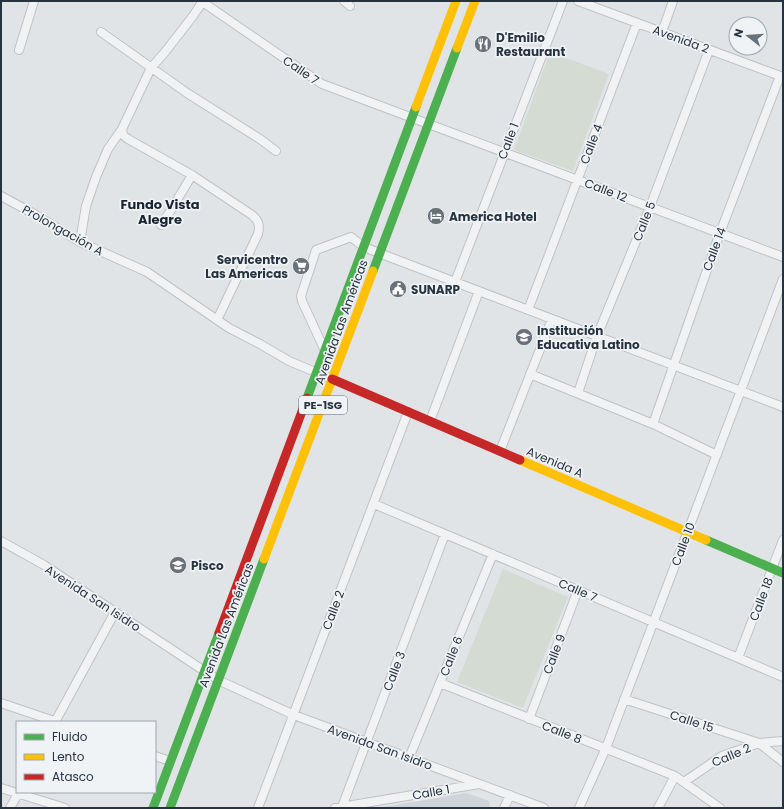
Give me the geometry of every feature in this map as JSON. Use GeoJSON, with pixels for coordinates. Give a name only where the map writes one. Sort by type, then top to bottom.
{"type":"FeatureCollection","features":[{"type":"Feature","properties":{"kind":"main road","name":"Avenida Las Américas"},"geometry":{"type":"LineString","coordinates":[[153,808],[456,1]]}},
{"type":"Feature","properties":{"kind":"main road","name":"Avenida Las Américas"},"geometry":{"type":"LineString","coordinates":[[170,808],[475,1]]}},
{"type":"Feature","properties":{"kind":"main road"},"geometry":{"type":"LineString","coordinates":[[402,146],[418,152]]}},
{"type":"Feature","properties":{"kind":"main road"},"geometry":{"type":"LineString","coordinates":[[380,205],[395,211]]}},
{"type":"Feature","properties":{"kind":"main road","name":"Avenida A"},"geometry":{"type":"LineString","coordinates":[[332,379],[783,573]]}},
{"type":"Feature","properties":{"kind":"street"},"geometry":{"type":"LineString","coordinates":[[19,50],[34,1]]}},
{"type":"Feature","properties":{"kind":"street"},"geometry":{"type":"LineString","coordinates":[[80,242],[86,206],[108,149],[122,129],[151,68],[175,40],[202,1]]}},
{"type":"Feature","properties":{"kind":"street","name":"Calle 7"},"geometry":{"type":"LineString","coordinates":[[202,1],[322,84],[428,123]]}},
{"type":"Feature","properties":{"kind":"street","name":"Calle 1"},"geometry":{"type":"LineString","coordinates":[[455,282],[562,1]]}},
{"type":"Feature","properties":{"kind":"street","name":"Avenida 2"},"geometry":{"type":"LineString","coordinates":[[578,1],[781,76]]}},
{"type":"Feature","properties":{"kind":"street"},"geometry":{"type":"LineString","coordinates":[[662,32],[673,1]]}},
{"type":"Feature","properties":{"kind":"street","name":"Calle 4"},"geometry":{"type":"LineString","coordinates":[[528,310],[637,23]]}},
{"type":"Feature","properties":{"kind":"street"},"geometry":{"type":"LineString","coordinates":[[100,32],[198,100],[260,139],[276,151]]}},
{"type":"Feature","properties":{"kind":"street","name":"Calle 5"},"geometry":{"type":"LineString","coordinates":[[578,393],[597,336],[650,207],[709,50]]}},
{"type":"Feature","properties":{"kind":"street","name":"Calle 14"},"geometry":{"type":"LineString","coordinates":[[652,424],[720,233],[781,76]]}},
{"type":"Feature","properties":{"kind":"street","name":"Calle 12"},"geometry":{"type":"LineString","coordinates":[[428,123],[783,257]]}},
{"type":"Feature","properties":{"kind":"street"},"geometry":{"type":"LineString","coordinates":[[122,129],[123,135],[128,140],[192,175],[252,214],[258,220],[260,228],[258,234],[217,320]]}},
{"type":"Feature","properties":{"kind":"street"},"geometry":{"type":"LineString","coordinates":[[161,225],[172,210],[192,175]]}},
{"type":"Feature","properties":{"kind":"street","name":"Prolongación A"},"geometry":{"type":"LineString","coordinates":[[1,196],[80,242],[147,272],[217,320]]}},
{"type":"Feature","properties":{"kind":"street"},"geometry":{"type":"LineString","coordinates":[[325,351],[301,296],[314,252],[318,248],[351,238],[364,247],[379,253],[674,364],[783,407]]}},
{"type":"Feature","properties":{"kind":"street","name":"Calle 10"},"geometry":{"type":"LineString","coordinates":[[579,808],[606,748],[783,279]]}},
{"type":"Feature","properties":{"kind":"street"},"geometry":{"type":"LineString","coordinates":[[430,421],[479,291]]}},
{"type":"Feature","properties":{"kind":"street"},"geometry":{"type":"LineString","coordinates":[[500,451],[552,319]]}},
{"type":"Feature","properties":{"kind":"street","name":"Avenida A"},"geometry":{"type":"LineString","coordinates":[[217,320],[289,361],[332,379]]}},
{"type":"Feature","properties":{"kind":"street"},"geometry":{"type":"LineString","coordinates":[[530,374],[652,424],[716,455]]}},
{"type":"Feature","properties":{"kind":"street","name":"Calle 2"},"geometry":{"type":"LineString","coordinates":[[258,808],[408,412]]}},
{"type":"Feature","properties":{"kind":"street","name":"Calle 7"},"geometry":{"type":"LineString","coordinates":[[374,504],[783,677]]}},
{"type":"Feature","properties":{"kind":"street","name":"Calle 3"},"geometry":{"type":"LineString","coordinates":[[339,807],[367,742],[445,534]]}},
{"type":"Feature","properties":{"kind":"street","name":"Avenida San Isidro"},"geometry":{"type":"LineString","coordinates":[[1,540],[44,565],[218,680],[294,715],[544,808]]}},
{"type":"Feature","properties":{"kind":"street","name":"Calle 18"},"geometry":{"type":"LineString","coordinates":[[738,658],[783,540]]}},
{"type":"Feature","properties":{"kind":"street","name":"Calle 6"},"geometry":{"type":"LineString","coordinates":[[409,758],[493,554]]}},
{"type":"Feature","properties":{"kind":"street","name":"Calle 9"},"geometry":{"type":"LineString","coordinates":[[529,718],[578,590]]}},
{"type":"Feature","properties":{"kind":"street"},"geometry":{"type":"LineString","coordinates":[[57,721],[115,612]]}},
{"type":"Feature","properties":{"kind":"street","name":"Calle 8"},"geometry":{"type":"LineString","coordinates":[[440,683],[675,776],[720,808]]}},
{"type":"Feature","properties":{"kind":"street","name":"Calle 15"},"geometry":{"type":"LineString","coordinates":[[624,699],[759,743]]}},
{"type":"Feature","properties":{"kind":"street"},"geometry":{"type":"LineString","coordinates":[[1,703],[53,721]]}},
{"type":"Feature","properties":{"kind":"street","name":"Calle 2"},"geometry":{"type":"LineString","coordinates":[[684,782],[722,756],[759,743],[783,741]]}},
{"type":"Feature","properties":{"kind":"street"},"geometry":{"type":"LineString","coordinates":[[759,743],[783,762]]}},
{"type":"Feature","properties":{"kind":"street"},"geometry":{"type":"LineString","coordinates":[[156,756],[170,761]]}},
{"type":"Feature","properties":{"kind":"street"},"geometry":{"type":"LineString","coordinates":[[658,808],[675,776]]}},
{"type":"Feature","properties":{"kind":"street","name":"Calle 1"},"geometry":{"type":"LineString","coordinates":[[339,807],[479,784]]}},
{"type":"Feature","properties":{"kind":"street"},"geometry":{"type":"LineString","coordinates":[[1,788],[16,792]]}},
{"type":"Feature","properties":{"kind":"street"},"geometry":{"type":"LineString","coordinates":[[10,808],[18,793],[65,808]]}},
{"type":"Feature","properties":{"kind":"street"},"geometry":{"type":"LineString","coordinates":[[504,808],[510,795]]}},
{"type":"Feature","properties":{"kind":"shaded area"},"geometry":{"type":"Polygon","coordinates":[[[550,52],[609,74],[573,171],[514,150],[550,52]]]}},
{"type":"Feature","properties":{"kind":"shaded area"},"geometry":{"type":"Polygon","coordinates":[[[503,569],[568,597],[523,708],[457,682],[503,569]]]}},
{"type":"Feature","properties":{"kind":"shaded area"},"geometry":{"type":"Polygon","coordinates":[[[466,793],[489,801],[490,808],[378,808],[466,793]]]}},
{"type":"Feature","properties":{"kind":"traffic: fast"},"geometry":{"type":"LineString","coordinates":[[373,271],[457,48]]}},
{"type":"Feature","properties":{"kind":"traffic: fast"},"geometry":{"type":"LineString","coordinates":[[307,398],[416,107]]}},
{"type":"Feature","properties":{"kind":"traffic: fast"},"geometry":{"type":"LineString","coordinates":[[706,540],[783,573]]}},
{"type":"Feature","properties":{"kind":"traffic: fast"},"geometry":{"type":"LineString","coordinates":[[170,808],[264,559]]}},
{"type":"Feature","properties":{"kind":"traffic: fast"},"geometry":{"type":"LineString","coordinates":[[153,808],[219,633]]}},
{"type":"Feature","properties":{"kind":"traffic: slow"},"geometry":{"type":"LineString","coordinates":[[416,107],[456,1]]}},
{"type":"Feature","properties":{"kind":"traffic: slow"},"geometry":{"type":"LineString","coordinates":[[457,48],[475,1]]}},
{"type":"Feature","properties":{"kind":"traffic: slow"},"geometry":{"type":"LineString","coordinates":[[264,559],[373,271]]}},
{"type":"Feature","properties":{"kind":"traffic: slow"},"geometry":{"type":"LineString","coordinates":[[520,460],[706,540]]}},
{"type":"Feature","properties":{"kind":"traffic: jam"},"geometry":{"type":"LineString","coordinates":[[332,379],[520,460]]}},
{"type":"Feature","properties":{"kind":"traffic: jam"},"geometry":{"type":"LineString","coordinates":[[219,633],[307,398]]}},
{"type":"Feature","properties":{"kind":"place","name":"D'Emilio Restaurant"},"geometry":{"type":"Point","coordinates":[483,44]}},
{"type":"Feature","properties":{"kind":"place","name":"America Hotel"},"geometry":{"type":"Point","coordinates":[436,216]}},
{"type":"Feature","properties":{"kind":"place","name":"Servicentro Las Americas"},"geometry":{"type":"Point","coordinates":[301,266]}},
{"type":"Feature","properties":{"kind":"place","name":"SUNARP"},"geometry":{"type":"Point","coordinates":[398,289]}},
{"type":"Feature","properties":{"kind":"place","name":"Institución Educativa Latino"},"geometry":{"type":"Point","coordinates":[524,337]}},
{"type":"Feature","properties":{"kind":"place","name":"Pisco"},"geometry":{"type":"Point","coordinates":[178,565]}},
{"type":"Feature","properties":{"kind":"district","name":"Fundo Vista Alegre"},"geometry":{"type":"Point","coordinates":[160,212]}}]}
